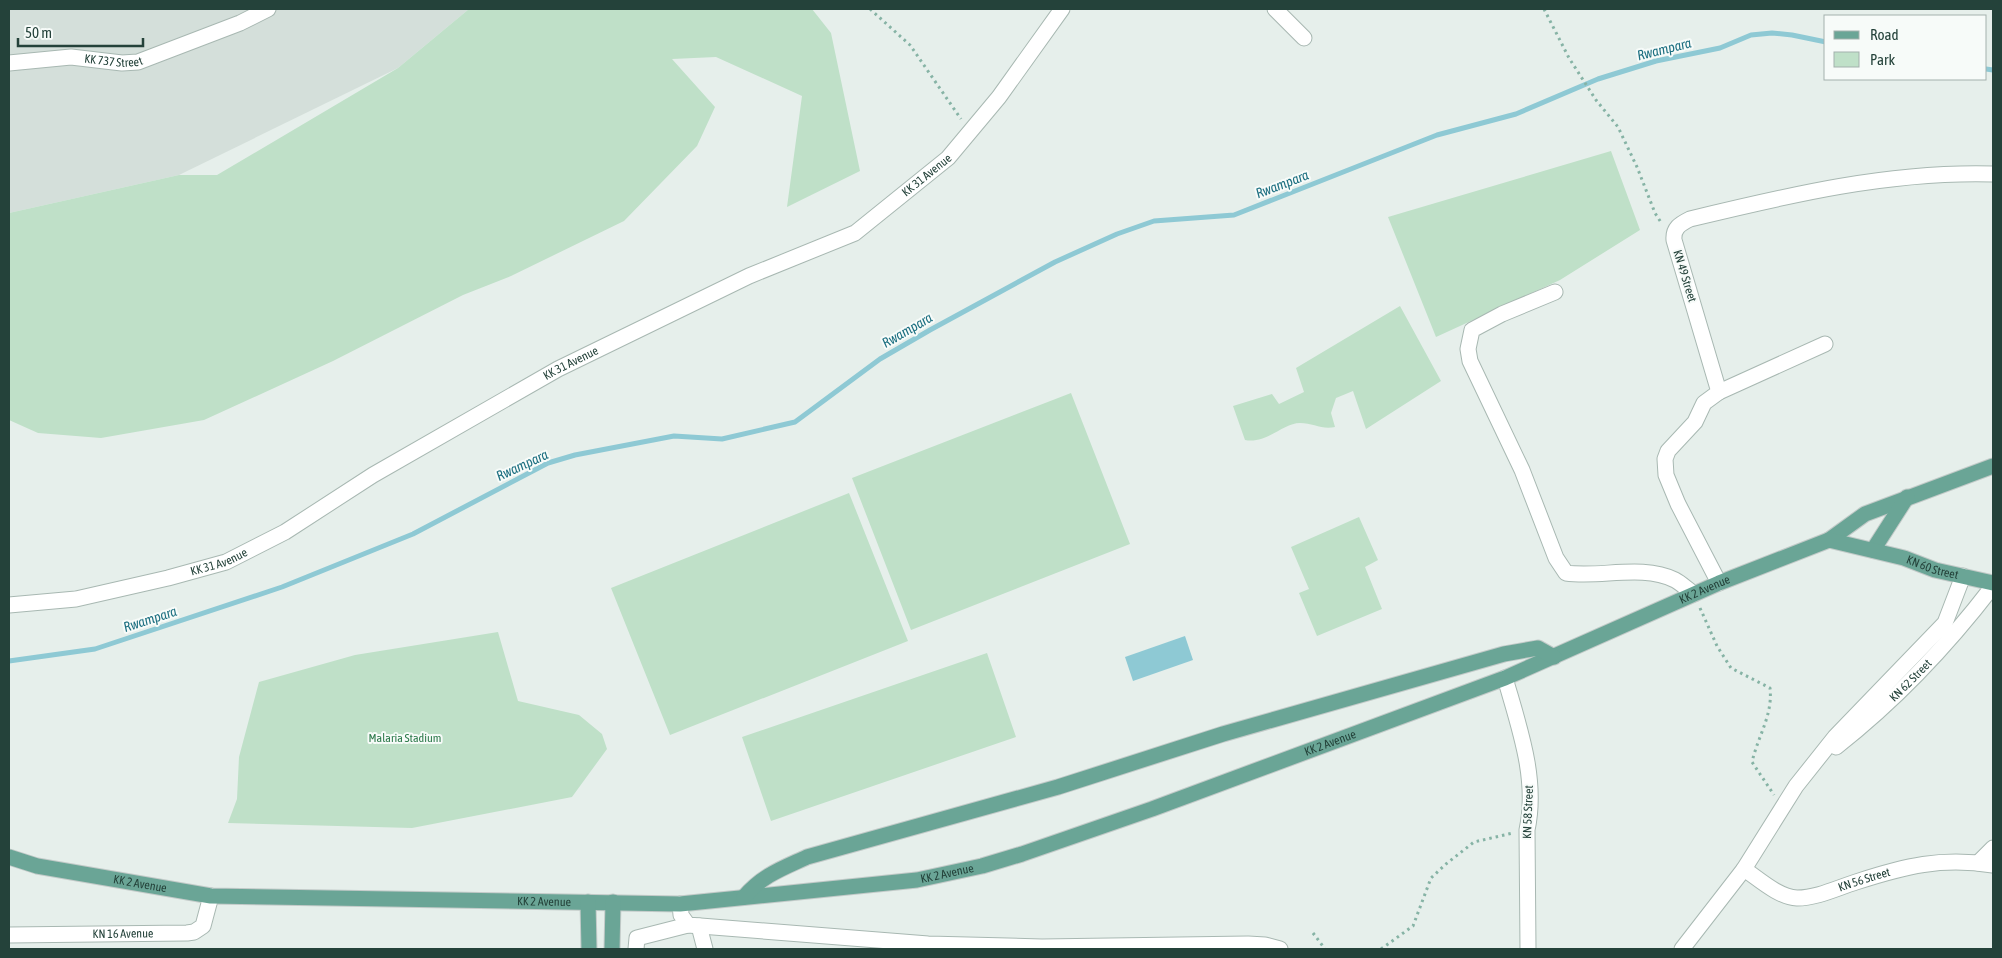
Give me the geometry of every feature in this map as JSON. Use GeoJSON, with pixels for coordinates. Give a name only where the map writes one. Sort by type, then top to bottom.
{"type":"FeatureCollection","features":[{"type":"Feature","properties":{"kind":"main road","name":"KK 2 Avenue"},"geometry":{"type":"LineString","coordinates":[[9,857],[37,866],[210,896],[680,904],[917,880],[982,866],[1152,809],[1505,678],[1718,583],[1829,540],[1865,514],[1906,497],[1993,466]]}},
{"type":"Feature","properties":{"kind":"main road"},"geometry":{"type":"LineString","coordinates":[[1829,540],[1873,550],[1906,497]]}},
{"type":"Feature","properties":{"kind":"main road","name":"KN 60 Street"},"geometry":{"type":"LineString","coordinates":[[1873,550],[1935,570],[1993,584]]}},
{"type":"Feature","properties":{"kind":"main road"},"geometry":{"type":"LineString","coordinates":[[744,897],[765,877],[807,857],[1058,787],[1223,734],[1504,654],[1538,648],[1554,656]]}},
{"type":"Feature","properties":{"kind":"main road"},"geometry":{"type":"LineString","coordinates":[[588,902],[589,949]]}},
{"type":"Feature","properties":{"kind":"main road"},"geometry":{"type":"LineString","coordinates":[[612,949],[613,902]]}},
{"type":"Feature","properties":{"kind":"street","name":"KK 737 Street"},"geometry":{"type":"LineString","coordinates":[[9,63],[71,57],[122,63],[138,62],[240,23],[268,9]]}},
{"type":"Feature","properties":{"kind":"street","name":"KK 31 Avenue"},"geometry":{"type":"LineString","coordinates":[[9,605],[76,599],[168,578],[226,562],[285,532],[373,475],[558,370],[749,276],[855,233],[948,158],[999,97],[1062,9]]}},
{"type":"Feature","properties":{"kind":"street"},"geometry":{"type":"LineString","coordinates":[[1275,9],[1304,38]]}},
{"type":"Feature","properties":{"kind":"street"},"geometry":{"type":"LineString","coordinates":[[1676,229],[1679,225],[1690,219],[1829,187],[1937,176],[1993,174]]}},
{"type":"Feature","properties":{"kind":"street","name":"KN 49 Street"},"geometry":{"type":"LineString","coordinates":[[1676,229],[1674,240],[1719,392]]}},
{"type":"Feature","properties":{"kind":"street"},"geometry":{"type":"LineString","coordinates":[[1555,292],[1502,314],[1472,330],[1468,349],[1470,361],[1522,470],[1556,558],[1566,573],[1580,575],[1646,572],[1675,580],[1694,594]]}},
{"type":"Feature","properties":{"kind":"street"},"geometry":{"type":"LineString","coordinates":[[1718,583],[1678,504],[1666,475],[1665,459],[1668,451],[1695,422],[1704,403],[1719,392],[1826,344]]}},
{"type":"Feature","properties":{"kind":"street","name":"KN 62 Street"},"geometry":{"type":"LineString","coordinates":[[1682,949],[1744,869],[1782,807],[1835,737],[1945,623],[1963,576]]}},
{"type":"Feature","properties":{"kind":"street","name":"KN 62 Street"},"geometry":{"type":"LineString","coordinates":[[1815,763],[1872,719],[1916,677],[1963,625],[1993,584]]}},
{"type":"Feature","properties":{"kind":"street","name":"KN 58 Street"},"geometry":{"type":"LineString","coordinates":[[1505,678],[1529,773],[1530,814],[1527,830],[1528,949]]}},
{"type":"Feature","properties":{"kind":"street"},"geometry":{"type":"LineString","coordinates":[[1986,864],[1993,848]]}},
{"type":"Feature","properties":{"kind":"street","name":"KN 56 Street"},"geometry":{"type":"LineString","coordinates":[[1744,869],[1779,892],[1796,898],[1815,895],[1900,868],[1928,862],[1986,864]]}},
{"type":"Feature","properties":{"kind":"street","name":"KN 16 Avenue"},"geometry":{"type":"LineString","coordinates":[[9,935],[187,933],[203,926],[210,896]]}},
{"type":"Feature","properties":{"kind":"street"},"geometry":{"type":"LineString","coordinates":[[680,904],[681,915],[693,925],[705,949]]}},
{"type":"Feature","properties":{"kind":"street"},"geometry":{"type":"LineString","coordinates":[[636,949],[637,938],[693,925],[928,944],[1042,946],[1248,944],[1265,945],[1280,949]]}},
{"type":"Feature","properties":{"kind":"path"},"geometry":{"type":"LineString","coordinates":[[870,9],[910,45],[961,120],[959,127]]}},
{"type":"Feature","properties":{"kind":"path"},"geometry":{"type":"LineString","coordinates":[[1544,9],[1580,75],[1618,127],[1638,167],[1659,222],[1664,226],[1676,229]]}},
{"type":"Feature","properties":{"kind":"path"},"geometry":{"type":"LineString","coordinates":[[1694,594],[1717,646],[1731,668],[1770,688],[1771,708],[1752,762],[1782,807]]}},
{"type":"Feature","properties":{"kind":"path"},"geometry":{"type":"LineString","coordinates":[[1381,949],[1413,926],[1431,878],[1446,864],[1474,842],[1527,830]]}},
{"type":"Feature","properties":{"kind":"path"},"geometry":{"type":"LineString","coordinates":[[1313,933],[1325,949]]}},
{"type":"Feature","properties":{"kind":"shaded area"},"geometry":{"type":"Polygon","coordinates":[[[9,9],[469,9],[398,68],[179,175],[9,213],[9,9]]]}},
{"type":"Feature","properties":{"kind":"green space"},"geometry":{"type":"Polygon","coordinates":[[[469,9],[812,9],[831,33],[860,171],[787,207],[802,96],[716,57],[672,59],[715,107],[697,146],[624,221],[511,276],[463,295],[333,361],[204,420],[101,438],[38,433],[9,420],[9,213],[179,175],[217,175],[398,68],[469,9]]]}},
{"type":"Feature","properties":{"kind":"green space"},"geometry":{"type":"Polygon","coordinates":[[[1611,151],[1640,230],[1560,280],[1436,337],[1388,217],[1611,151]]]}},
{"type":"Feature","properties":{"kind":"green space"},"geometry":{"type":"Polygon","coordinates":[[[1400,306],[1441,381],[1366,429],[1353,391],[1336,398],[1331,413],[1335,427],[1326,428],[1300,423],[1287,426],[1260,439],[1245,440],[1233,406],[1272,394],[1279,404],[1304,392],[1296,368],[1400,306]]]}},
{"type":"Feature","properties":{"kind":"green space"},"geometry":{"type":"Polygon","coordinates":[[[1071,393],[1130,544],[911,630],[852,478],[1071,393]]]}},
{"type":"Feature","properties":{"kind":"green space"},"geometry":{"type":"Polygon","coordinates":[[[849,493],[908,641],[670,735],[611,588],[849,493]]]}},
{"type":"Feature","properties":{"kind":"green space"},"geometry":{"type":"Polygon","coordinates":[[[1359,517],[1378,560],[1365,567],[1382,609],[1317,636],[1299,593],[1309,589],[1291,547],[1359,517]]]}},
{"type":"Feature","properties":{"kind":"green space","name":"Malaria Stadium"},"geometry":{"type":"Polygon","coordinates":[[[498,632],[518,701],[579,715],[602,734],[607,749],[572,797],[412,828],[228,823],[237,799],[239,757],[259,682],[355,655],[498,632]]]}},
{"type":"Feature","properties":{"kind":"green space"},"geometry":{"type":"Polygon","coordinates":[[[987,653],[1016,737],[771,821],[742,737],[987,653]]]}},
{"type":"Feature","properties":{"kind":"water"},"geometry":{"type":"Polygon","coordinates":[[[1185,636],[1193,660],[1133,681],[1125,657],[1185,636]]]}},
{"type":"Feature","properties":{"kind":"waterway","name":"Rwampara"},"geometry":{"type":"LineString","coordinates":[[9,661],[95,649],[282,587],[413,534],[548,463],[575,455],[674,436],[722,439],[795,422],[880,359],[930,330],[1055,262],[1117,234],[1154,221],[1234,215],[1437,135],[1516,114],[1598,79],[1656,61],[1720,48],[1751,35],[1772,33],[1824,42]]}},
{"type":"Feature","properties":{"kind":"waterway","name":"Rwampara"},"geometry":{"type":"LineString","coordinates":[[1987,69],[1993,70]]}}]}
